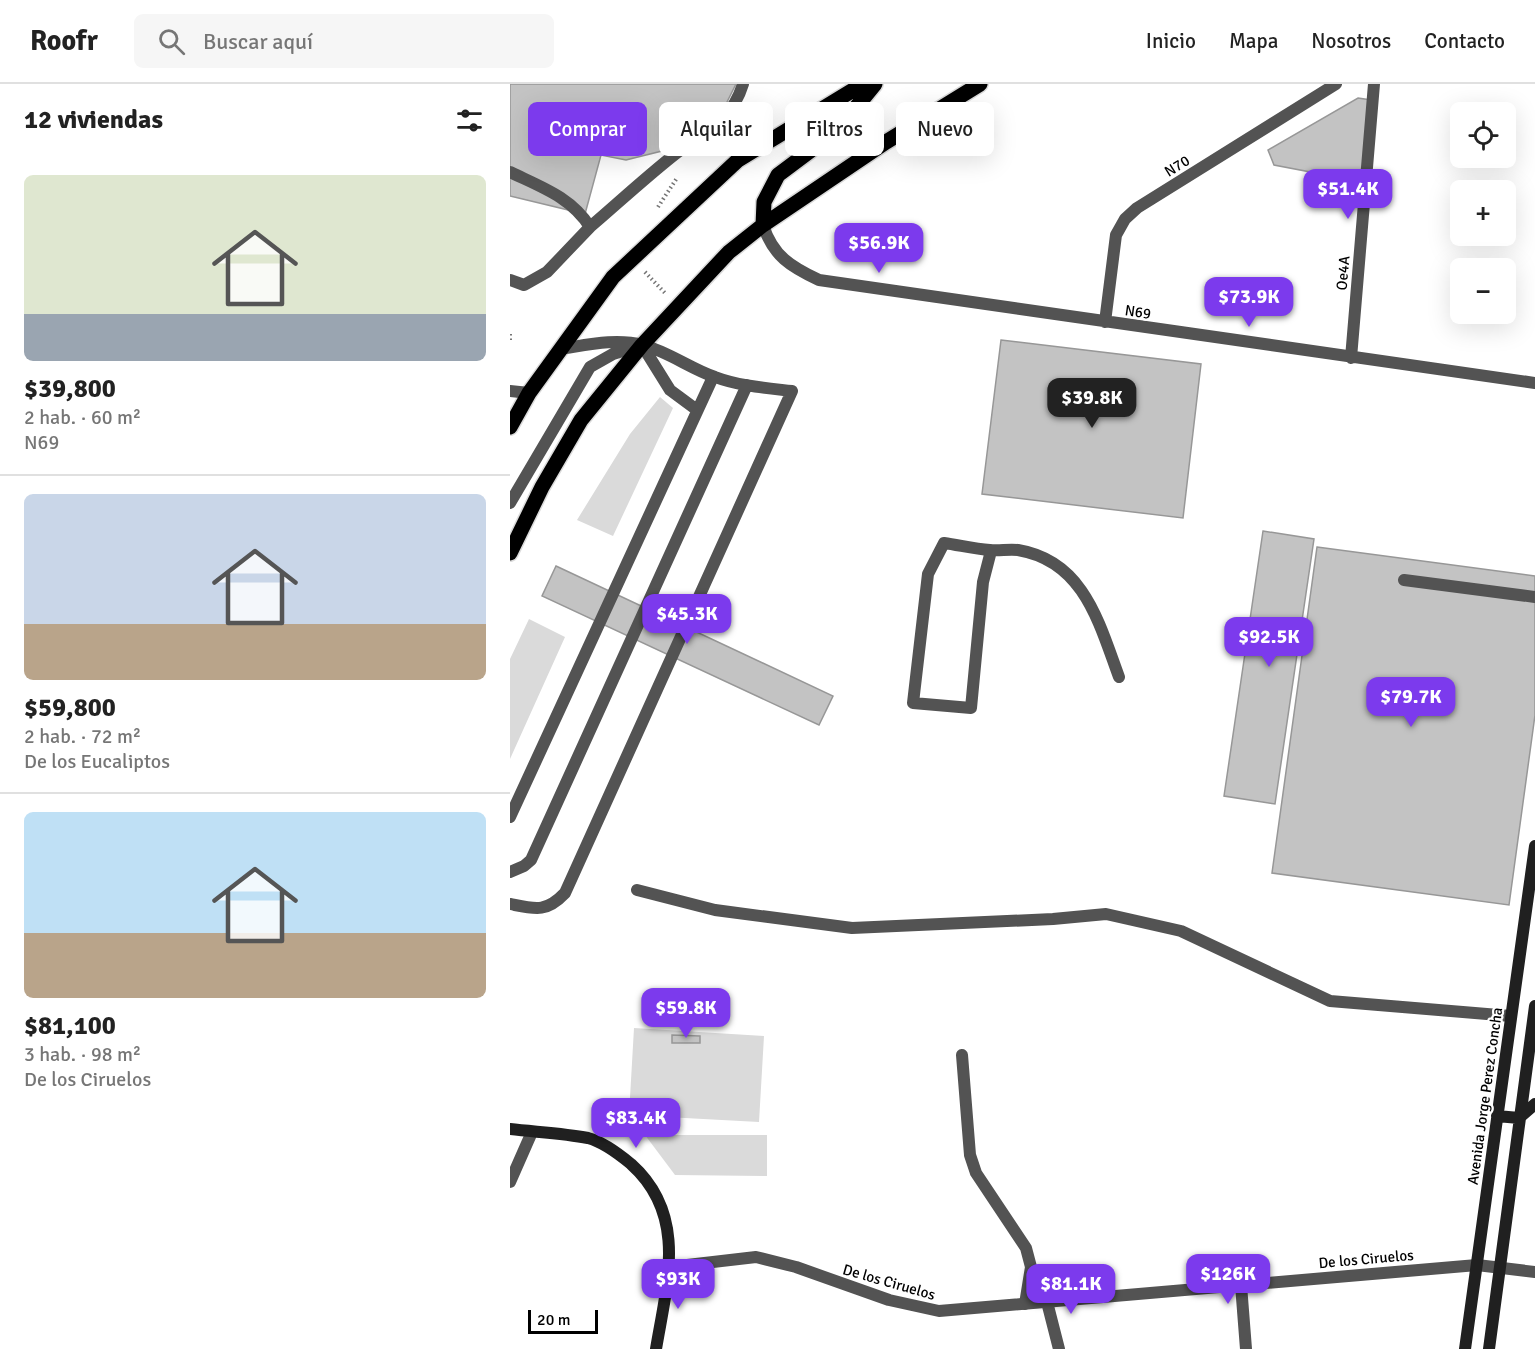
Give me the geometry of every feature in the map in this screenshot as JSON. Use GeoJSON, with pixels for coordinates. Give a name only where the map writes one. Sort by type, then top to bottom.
{"type":"FeatureCollection","features":[{"type":"Feature","properties":{"kind":"main road"},"geometry":{"type":"LineString","coordinates":[[510,427],[529,393],[613,277],[738,160],[863,84]]}},
{"type":"Feature","properties":{"kind":"main road"},"geometry":{"type":"LineString","coordinates":[[763,225],[764,202],[778,175],[810,151],[853,111],[875,84]]}},
{"type":"Feature","properties":{"kind":"main road"},"geometry":{"type":"LineString","coordinates":[[510,553],[542,487],[581,420],[642,345],[729,252],[763,225],[886,142],[980,84]]}},
{"type":"Feature","properties":{"kind":"street"},"geometry":{"type":"LineString","coordinates":[[510,280],[524,285],[547,272],[590,227],[675,154],[717,126],[738,102],[743,84]]}},
{"type":"Feature","properties":{"kind":"street","name":"N70"},"geometry":{"type":"LineString","coordinates":[[1105,322],[1116,235],[1125,219],[1137,208],[1336,84]]}},
{"type":"Feature","properties":{"kind":"street","name":"Oe4A"},"geometry":{"type":"LineString","coordinates":[[1351,358],[1374,84]]}},
{"type":"Feature","properties":{"kind":"street"},"geometry":{"type":"LineString","coordinates":[[510,172],[558,194],[579,210],[590,227]]}},
{"type":"Feature","properties":{"kind":"street","name":"N69"},"geometry":{"type":"LineString","coordinates":[[763,225],[767,239],[782,259],[819,280],[1535,383]]}},
{"type":"Feature","properties":{"kind":"street"},"geometry":{"type":"LineString","coordinates":[[510,904],[532,909],[547,908],[553,906],[565,893],[792,391],[747,385],[713,377],[688,362],[642,345],[609,341],[560,349]]}},
{"type":"Feature","properties":{"kind":"street"},"geometry":{"type":"LineString","coordinates":[[642,345],[670,390],[697,410]]}},
{"type":"Feature","properties":{"kind":"street"},"geometry":{"type":"LineString","coordinates":[[510,503],[590,367],[613,354],[642,345]]}},
{"type":"Feature","properties":{"kind":"street"},"geometry":{"type":"LineString","coordinates":[[510,817],[713,377]]}},
{"type":"Feature","properties":{"kind":"street"},"geometry":{"type":"LineString","coordinates":[[510,872],[531,860],[747,385]]}},
{"type":"Feature","properties":{"kind":"street"},"geometry":{"type":"LineString","coordinates":[[510,391],[529,393]]}},
{"type":"Feature","properties":{"kind":"street"},"geometry":{"type":"LineString","coordinates":[[991,551],[983,582],[971,708],[913,703],[928,574],[944,543],[991,551],[1016,550],[1049,560],[1076,584],[1093,607],[1119,677]]}},
{"type":"Feature","properties":{"kind":"street"},"geometry":{"type":"LineString","coordinates":[[1404,580],[1535,597]]}},
{"type":"Feature","properties":{"kind":"street","name":"Avenida Jorge Perez Concha"},"geometry":{"type":"LineString","coordinates":[[1465,1349],[1535,846]]}},
{"type":"Feature","properties":{"kind":"street"},"geometry":{"type":"LineString","coordinates":[[637,890],[715,910],[852,928],[1053,919],[1106,914],[1181,931],[1330,1001],[1511,1016]]}},
{"type":"Feature","properties":{"kind":"street"},"geometry":{"type":"LineString","coordinates":[[1489,1349],[1535,1006]]}},
{"type":"Feature","properties":{"kind":"street"},"geometry":{"type":"LineString","coordinates":[[962,1055],[970,1155],[976,1173],[1026,1248],[1030,1267],[1025,1304]]}},
{"type":"Feature","properties":{"kind":"street"},"geometry":{"type":"LineString","coordinates":[[1497,1116],[1519,1118],[1535,1104]]}},
{"type":"Feature","properties":{"kind":"street"},"geometry":{"type":"LineString","coordinates":[[510,1129],[590,1138],[618,1153],[649,1180],[666,1219],[670,1267],[656,1349]]}},
{"type":"Feature","properties":{"kind":"street"},"geometry":{"type":"LineString","coordinates":[[510,1182],[532,1132]]}},
{"type":"Feature","properties":{"kind":"street","name":"De los Ciruelos"},"geometry":{"type":"LineString","coordinates":[[670,1267],[756,1257],[796,1267],[889,1300],[939,1311],[1477,1265],[1535,1272]]}},
{"type":"Feature","properties":{"kind":"street"},"geometry":{"type":"LineString","coordinates":[[1241,1286],[1246,1349]]}},
{"type":"Feature","properties":{"kind":"street"},"geometry":{"type":"LineString","coordinates":[[1047,1302],[1059,1349]]}},
{"type":"Feature","properties":{"kind":"path"},"geometry":{"type":"LineString","coordinates":[[633,260],[678,306]]}},
{"type":"Feature","properties":{"kind":"path"},"geometry":{"type":"LineString","coordinates":[[510,334],[510,340]]}},
{"type":"Feature","properties":{"kind":"shaded area"},"geometry":{"type":"Polygon","coordinates":[[[660,397],[673,408],[613,536],[577,520],[630,434],[660,397]]]}},
{"type":"Feature","properties":{"kind":"shaded area"},"geometry":{"type":"Polygon","coordinates":[[[529,619],[565,637],[510,759],[510,659],[529,619]]]}},
{"type":"Feature","properties":{"kind":"shaded area"},"geometry":{"type":"Polygon","coordinates":[[[634,1028],[764,1036],[759,1122],[629,1115],[634,1028]]]}},
{"type":"Feature","properties":{"kind":"shaded area"},"geometry":{"type":"Polygon","coordinates":[[[645,1135],[767,1135],[767,1176],[675,1175],[645,1135]]]}},
{"type":"Feature","properties":{"kind":"building"},"geometry":{"type":"Polygon","coordinates":[[[510,84],[736,84],[727,102],[659,102],[659,152],[647,155],[647,102],[528,102],[528,156],[601,156],[585,214],[510,196],[510,84]]]}},
{"type":"Feature","properties":{"kind":"building"},"geometry":{"type":"Polygon","coordinates":[[[1358,98],[1371,100],[1363,182],[1274,165],[1268,150],[1358,98]]]}},
{"type":"Feature","properties":{"kind":"building"},"geometry":{"type":"Polygon","coordinates":[[[606,156],[642,156],[626,160],[606,156]]]}},
{"type":"Feature","properties":{"kind":"building"},"geometry":{"type":"Polygon","coordinates":[[[1001,340],[1201,364],[1183,518],[982,494],[1001,340]]]}},
{"type":"Feature","properties":{"kind":"building"},"geometry":{"type":"Polygon","coordinates":[[[1263,531],[1314,539],[1275,804],[1224,796],[1263,531]]]}},
{"type":"Feature","properties":{"kind":"building"},"geometry":{"type":"Polygon","coordinates":[[[1317,547],[1535,576],[1535,715],[1509,905],[1272,873],[1317,547]]]}},
{"type":"Feature","properties":{"kind":"building"},"geometry":{"type":"Polygon","coordinates":[[[556,566],[833,696],[819,725],[542,596],[556,566]]]}},
{"type":"Feature","properties":{"kind":"building"},"geometry":{"type":"Polygon","coordinates":[[[672,1035],[700,1036],[700,1043],[672,1043],[672,1035]]]}}]}
